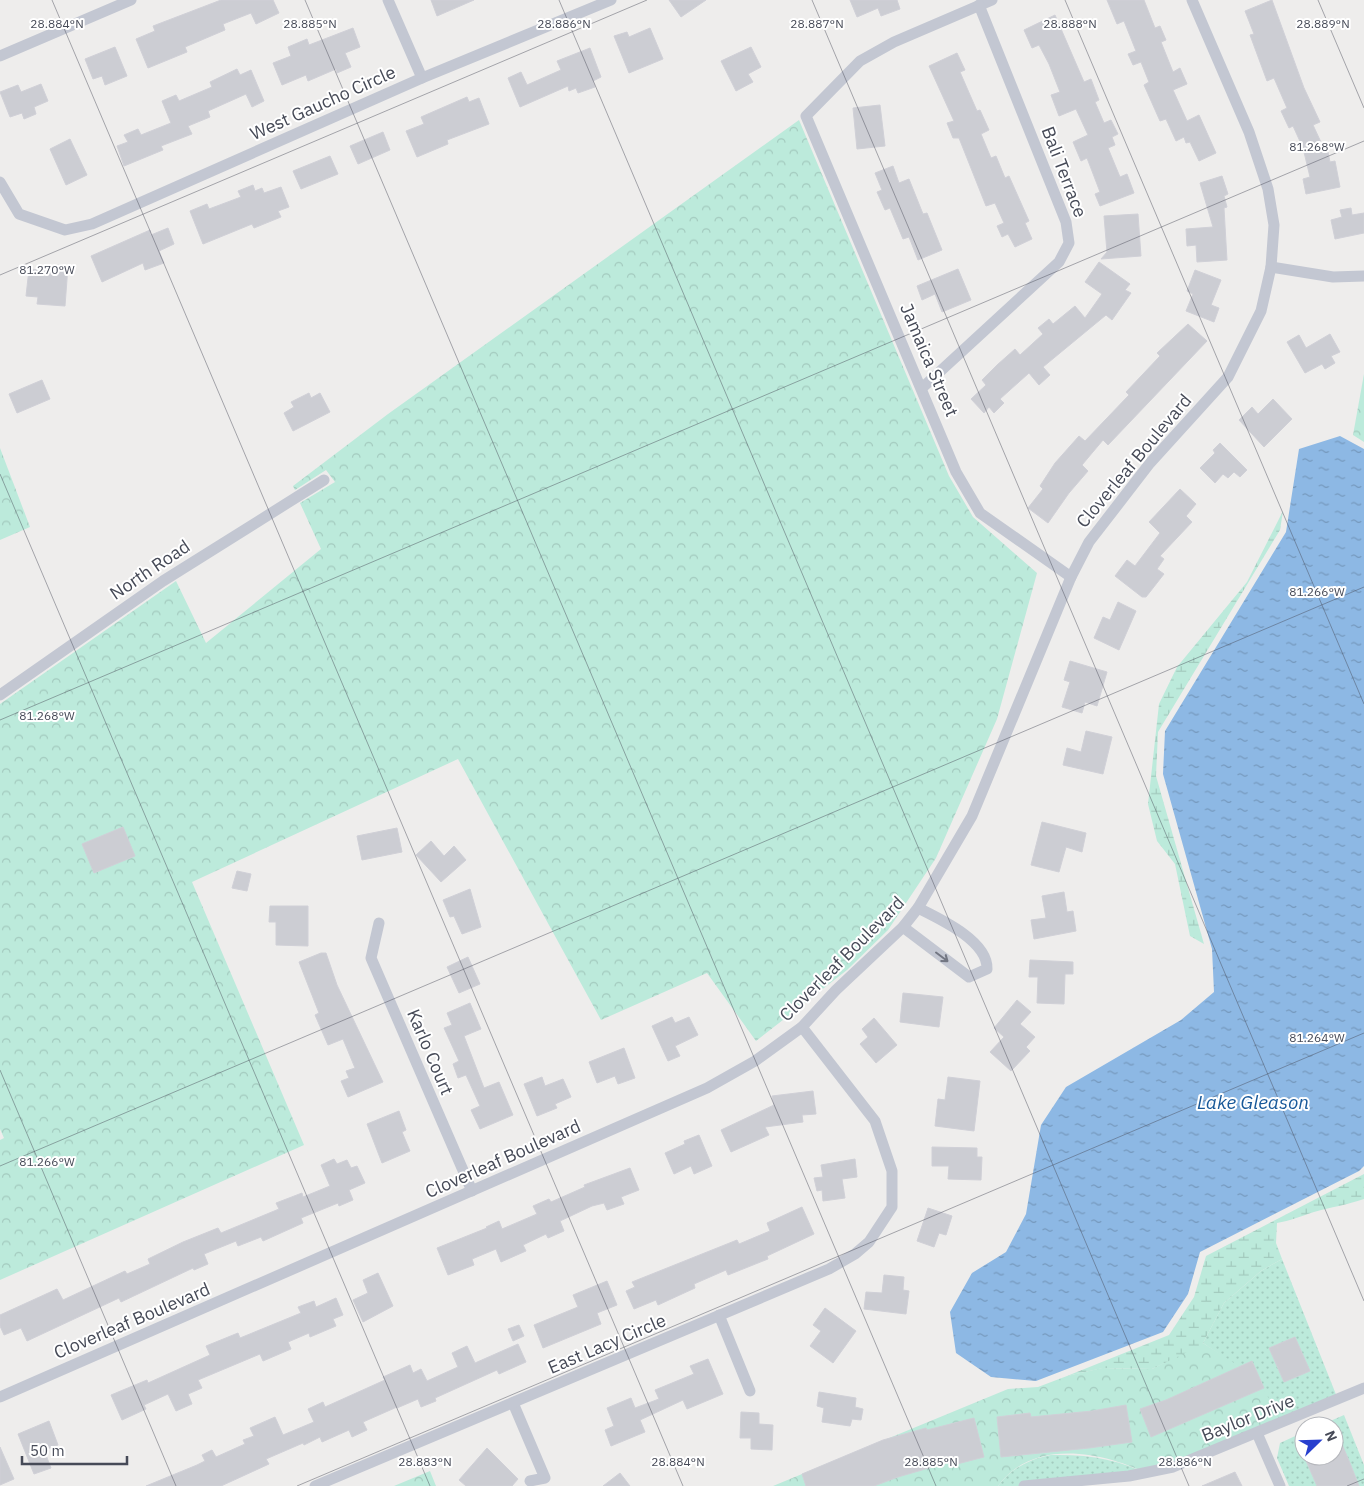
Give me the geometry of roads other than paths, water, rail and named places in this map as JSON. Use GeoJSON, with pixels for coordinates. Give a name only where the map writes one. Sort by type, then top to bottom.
{"type":"FeatureCollection","features":[{"type":"Feature","properties":{"kind":"street"},"geometry":{"type":"LineString","coordinates":[[0,56],[131,0]]}},
{"type":"Feature","properties":{"kind":"street"},"geometry":{"type":"LineString","coordinates":[[388,0],[422,78]]}},
{"type":"Feature","properties":{"kind":"street","name":"West Gaucho Circle"},"geometry":{"type":"LineString","coordinates":[[0,182],[19,214],[65,230],[92,224],[422,78],[611,0]]}},
{"type":"Feature","properties":{"kind":"street"},"geometry":{"type":"LineString","coordinates":[[979,6],[992,0]]}},
{"type":"Feature","properties":{"kind":"street","name":"Cloverleaf Boulevard"},"geometry":{"type":"LineString","coordinates":[[0,1397],[707,1088],[755,1061],[802,1027],[842,984],[904,927],[918,908],[972,816],[1071,577],[1089,542],[1150,463],[1228,377],[1261,311],[1271,267],[1274,225],[1268,189],[1249,132],[1192,0]]}},
{"type":"Feature","properties":{"kind":"street","name":"Jamaica Street"},"geometry":{"type":"LineString","coordinates":[[979,6],[894,42],[860,61],[806,116],[956,472],[980,513],[1071,577]]}},
{"type":"Feature","properties":{"kind":"street","name":"Bali Terrace"},"geometry":{"type":"LineString","coordinates":[[922,388],[1059,262],[1069,242],[1066,222],[979,6]]}},
{"type":"Feature","properties":{"kind":"street"},"geometry":{"type":"LineString","coordinates":[[1271,267],[1334,277],[1364,276]]}},
{"type":"Feature","properties":{"kind":"street","name":"North Road"},"geometry":{"type":"LineString","coordinates":[[0,695],[163,581],[324,480]]}},
{"type":"Feature","properties":{"kind":"street"},"geometry":{"type":"LineString","coordinates":[[904,927],[969,977],[987,969],[988,960],[975,943],[938,918],[918,908]]}},
{"type":"Feature","properties":{"kind":"street","name":"Karlo Court"},"geometry":{"type":"LineString","coordinates":[[379,923],[371,958],[472,1191]]}},
{"type":"Feature","properties":{"kind":"street","name":"East Lacy Circle"},"geometry":{"type":"LineString","coordinates":[[315,1486],[828,1269],[855,1254],[870,1242],[892,1207],[892,1171],[875,1121],[802,1027]]}},
{"type":"Feature","properties":{"kind":"street"},"geometry":{"type":"LineString","coordinates":[[719,1315],[750,1391]]}},
{"type":"Feature","properties":{"kind":"street","name":"Baylor Drive"},"geometry":{"type":"LineString","coordinates":[[1024,1486],[1129,1476],[1173,1467],[1364,1388]]}},
{"type":"Feature","properties":{"kind":"street"},"geometry":{"type":"LineString","coordinates":[[513,1403],[545,1478],[530,1481]]}},
{"type":"Feature","properties":{"kind":"street"},"geometry":{"type":"LineString","coordinates":[[1257,1433],[1280,1486]]}},
{"type":"Feature","properties":{"kind":"water","name":"Lake Gleason"},"geometry":{"type":"Polygon","coordinates":[[[1340,436],[1364,449],[1364,1166],[1359,1171],[1200,1252],[1188,1294],[1163,1332],[1036,1381],[991,1377],[956,1353],[950,1312],[972,1273],[1006,1252],[1026,1214],[1041,1125],[1066,1087],[1181,1020],[1214,992],[1212,949],[1163,774],[1165,731],[1286,532],[1299,449],[1340,436]]]}}]}
